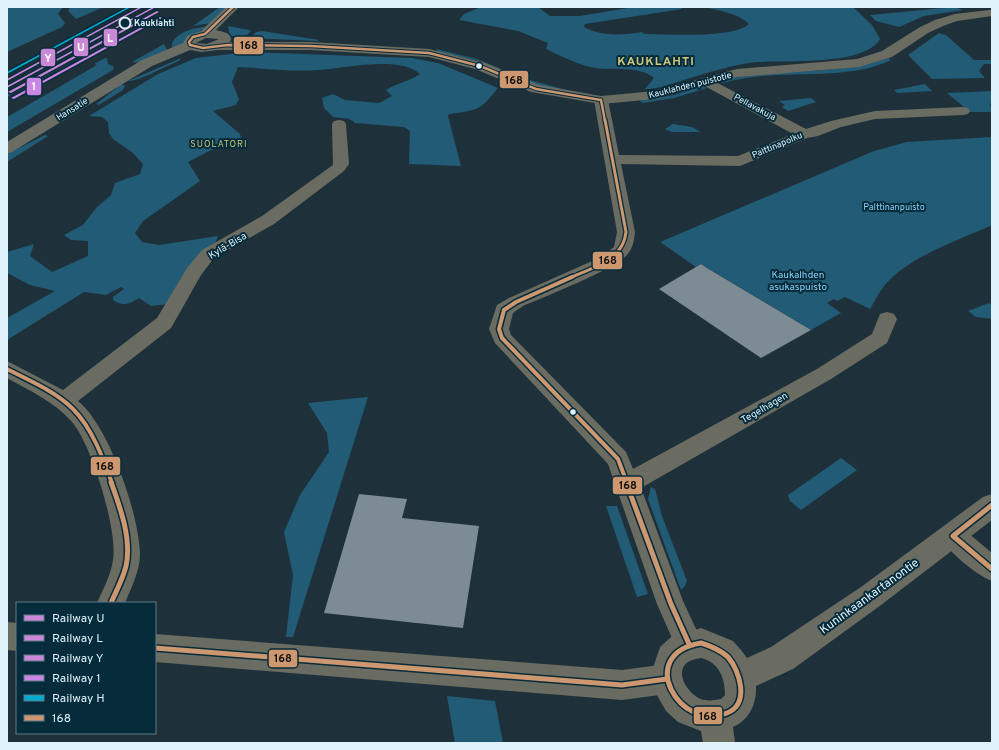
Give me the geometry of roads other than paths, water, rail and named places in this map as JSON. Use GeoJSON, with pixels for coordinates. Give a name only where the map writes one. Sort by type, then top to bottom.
{"type":"FeatureCollection","features":[{"type":"Feature","properties":{"kind":"main road"},"geometry":{"type":"LineString","coordinates":[[205,34],[231,9]]}},
{"type":"Feature","properties":{"kind":"main road"},"geometry":{"type":"LineString","coordinates":[[205,34],[223,36],[231,9]]}},
{"type":"Feature","properties":{"kind":"main road","name":"Hansatie"},"geometry":{"type":"LineString","coordinates":[[7,149],[117,80],[147,63],[190,45],[189,42],[191,39],[205,34]]}},
{"type":"Feature","properties":{"kind":"main road","name":"Hansatie"},"geometry":{"type":"LineString","coordinates":[[137,70],[224,42],[223,36]]}},
{"type":"Feature","properties":{"kind":"main road"},"geometry":{"type":"LineString","coordinates":[[190,45],[209,47]]}},
{"type":"Feature","properties":{"kind":"street","name":"Kauklahden puistotie"},"geometry":{"type":"LineString","coordinates":[[209,47],[311,46],[411,52],[446,56],[480,66],[536,89],[601,100],[656,95],[706,81],[751,71],[827,67],[859,63],[887,54],[924,30],[944,22],[991,12]]}},
{"type":"Feature","properties":{"kind":"street","name":"Kauklahden puistotie"},"geometry":{"type":"LineString","coordinates":[[223,36],[289,42],[311,46]]}},
{"type":"Feature","properties":{"kind":"street","name":"Pellavakuja"},"geometry":{"type":"LineString","coordinates":[[706,81],[804,134]]}},
{"type":"Feature","properties":{"kind":"street"},"geometry":{"type":"LineString","coordinates":[[601,100],[626,232],[625,245],[619,254],[605,262],[516,302],[504,310],[499,329],[502,338],[618,459],[628,482],[671,604],[688,644]]}},
{"type":"Feature","properties":{"kind":"street","name":"Palttinapolku"},"geometry":{"type":"LineString","coordinates":[[612,159],[740,161],[804,134],[813,133],[836,124],[876,115],[963,112]]}},
{"type":"Feature","properties":{"kind":"street","name":"Kylä-Bisa"},"geometry":{"type":"LineString","coordinates":[[64,400],[131,350],[164,323],[193,272],[208,254],[268,220],[339,168],[341,164],[339,124]]}},
{"type":"Feature","properties":{"kind":"street","name":"Tegelhagen"},"geometry":{"type":"LineString","coordinates":[[628,482],[658,467],[824,374],[880,338],[887,319]]}},
{"type":"Feature","properties":{"kind":"street"},"geometry":{"type":"LineString","coordinates":[[7,369],[64,400],[82,417],[95,438],[109,477],[123,526],[127,555],[122,577],[111,602]]}},
{"type":"Feature","properties":{"kind":"street","name":"Kuninkaankartanontie"},"geometry":{"type":"LineString","coordinates":[[740,677],[782,658],[953,536],[992,506]]}},
{"type":"Feature","properties":{"kind":"street"},"geometry":{"type":"LineString","coordinates":[[953,536],[992,569]]}},
{"type":"Feature","properties":{"kind":"street"},"geometry":{"type":"LineString","coordinates":[[701,643],[714,646],[725,654],[734,665],[740,677],[741,695],[736,706],[727,714],[717,730],[704,717],[691,712],[679,703],[671,692],[667,679],[667,669],[670,657],[678,649],[688,644],[701,643]]}},
{"type":"Feature","properties":{"kind":"street"},"geometry":{"type":"LineString","coordinates":[[156,648],[622,686],[667,679]]}},
{"type":"Feature","properties":{"kind":"rail line","name":"H"},"geometry":{"type":"LineString","coordinates":[[7,73],[130,7]]}},
{"type":"Feature","properties":{"kind":"rail line","name":"Y"},"geometry":{"type":"LineString","coordinates":[[7,80],[142,7]]}},
{"type":"Feature","properties":{"kind":"rail line","name":"U"},"geometry":{"type":"LineString","coordinates":[[7,87],[155,7]]}},
{"type":"Feature","properties":{"kind":"rail line","name":"L"},"geometry":{"type":"LineString","coordinates":[[10,92],[158,12]]}},
{"type":"Feature","properties":{"kind":"rail line","name":"1"},"geometry":{"type":"LineString","coordinates":[[13,98],[161,18]]}},
{"type":"Feature","properties":{"kind":"place","name":"Kauklahti"},"geometry":{"type":"Point","coordinates":[125,23]}},
{"type":"Feature","properties":{"kind":"district","name":"KAUKLAHTI"},"geometry":{"type":"Point","coordinates":[656,61]}},
{"type":"Feature","properties":{"kind":"district","name":"SUOLATORI"},"geometry":{"type":"Point","coordinates":[219,144]}},
{"type":"Feature","properties":{"kind":"park label","name":"Palttinanpuisto"},"geometry":{"type":"Point","coordinates":[894,207]}},
{"type":"Feature","properties":{"kind":"park label","name":"Kaukalhden asukaspuisto"},"geometry":{"type":"Point","coordinates":[798,280]}}]}
